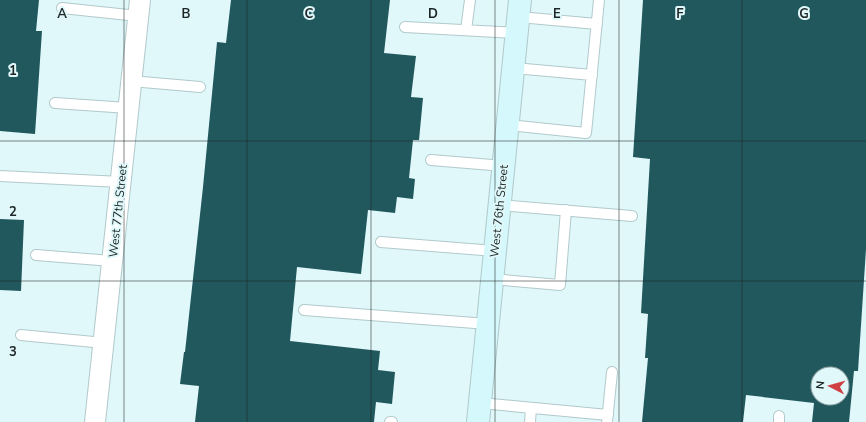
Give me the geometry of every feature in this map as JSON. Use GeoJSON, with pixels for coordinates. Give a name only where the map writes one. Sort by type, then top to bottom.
{"type":"FeatureCollection","features":[{"type":"Feature","properties":{"kind":"street","name":"West 77th Street"},"geometry":{"type":"LineString","coordinates":[[95,422],[139,8]]}},
{"type":"Feature","properties":{"kind":"street","name":"West 76th Street"},"geometry":{"type":"LineString","coordinates":[[479,412],[519,17]]}},
{"type":"Feature","properties":{"kind":"lane"},"geometry":{"type":"LineString","coordinates":[[466,30],[470,0]]}},
{"type":"Feature","properties":{"kind":"lane"},"geometry":{"type":"LineString","coordinates":[[508,125],[586,133],[599,0]]}},
{"type":"Feature","properties":{"kind":"lane"},"geometry":{"type":"LineString","coordinates":[[62,8],[139,8]]}},
{"type":"Feature","properties":{"kind":"lane"},"geometry":{"type":"LineString","coordinates":[[405,27],[466,30],[519,17],[597,24]]}},
{"type":"Feature","properties":{"kind":"lane"},"geometry":{"type":"LineString","coordinates":[[514,68],[592,75]]}},
{"type":"Feature","properties":{"kind":"lane"},"geometry":{"type":"LineString","coordinates":[[131,81],[200,87]]}},
{"type":"Feature","properties":{"kind":"lane"},"geometry":{"type":"LineString","coordinates":[[55,103],[128,108]]}},
{"type":"Feature","properties":{"kind":"lane"},"geometry":{"type":"LineString","coordinates":[[431,160],[504,166]]}},
{"type":"Feature","properties":{"kind":"lane"},"geometry":{"type":"LineString","coordinates":[[0,176],[121,182]]}},
{"type":"Feature","properties":{"kind":"lane"},"geometry":{"type":"LineString","coordinates":[[500,205],[632,216]]}},
{"type":"Feature","properties":{"kind":"lane"},"geometry":{"type":"LineString","coordinates":[[492,279],[560,285],[566,210]]}},
{"type":"Feature","properties":{"kind":"lane"},"geometry":{"type":"LineString","coordinates":[[381,242],[495,251]]}},
{"type":"Feature","properties":{"kind":"lane"},"geometry":{"type":"LineString","coordinates":[[36,255],[112,261]]}},
{"type":"Feature","properties":{"kind":"lane"},"geometry":{"type":"LineString","coordinates":[[304,310],[488,324]]}},
{"type":"Feature","properties":{"kind":"lane"},"geometry":{"type":"LineString","coordinates":[[21,336],[104,343]]}},
{"type":"Feature","properties":{"kind":"lane"},"geometry":{"type":"LineString","coordinates":[[479,412],[531,408],[608,418],[612,372]]}},
{"type":"Feature","properties":{"kind":"lane"},"geometry":{"type":"LineString","coordinates":[[530,422],[531,408]]}},
{"type":"Feature","properties":{"kind":"building"},"geometry":{"type":"Polygon","coordinates":[[[0,0],[39,0],[36,31],[42,31],[35,134],[0,131],[0,0]]]}},
{"type":"Feature","properties":{"kind":"building"},"geometry":{"type":"Polygon","coordinates":[[[231,0],[390,0],[384,53],[416,56],[411,97],[423,98],[419,140],[413,140],[409,178],[415,179],[413,199],[397,197],[395,213],[368,210],[361,274],[297,267],[290,341],[380,351],[378,370],[395,372],[392,404],[376,402],[374,422],[195,422],[199,386],[180,384],[185,352],[203,187],[217,42],[226,43],[231,0]]]}},
{"type":"Feature","properties":{"kind":"building"},"geometry":{"type":"Polygon","coordinates":[[[643,0],[866,0],[866,249],[858,371],[854,371],[849,422],[812,422],[814,406],[850,406],[850,366],[810,366],[810,403],[746,395],[743,422],[642,422],[648,358],[645,358],[648,314],[641,313],[650,159],[633,157],[643,0]]]}},
{"type":"Feature","properties":{"kind":"building"},"geometry":{"type":"Polygon","coordinates":[[[0,219],[24,220],[21,291],[0,290],[0,219]]]}}]}
